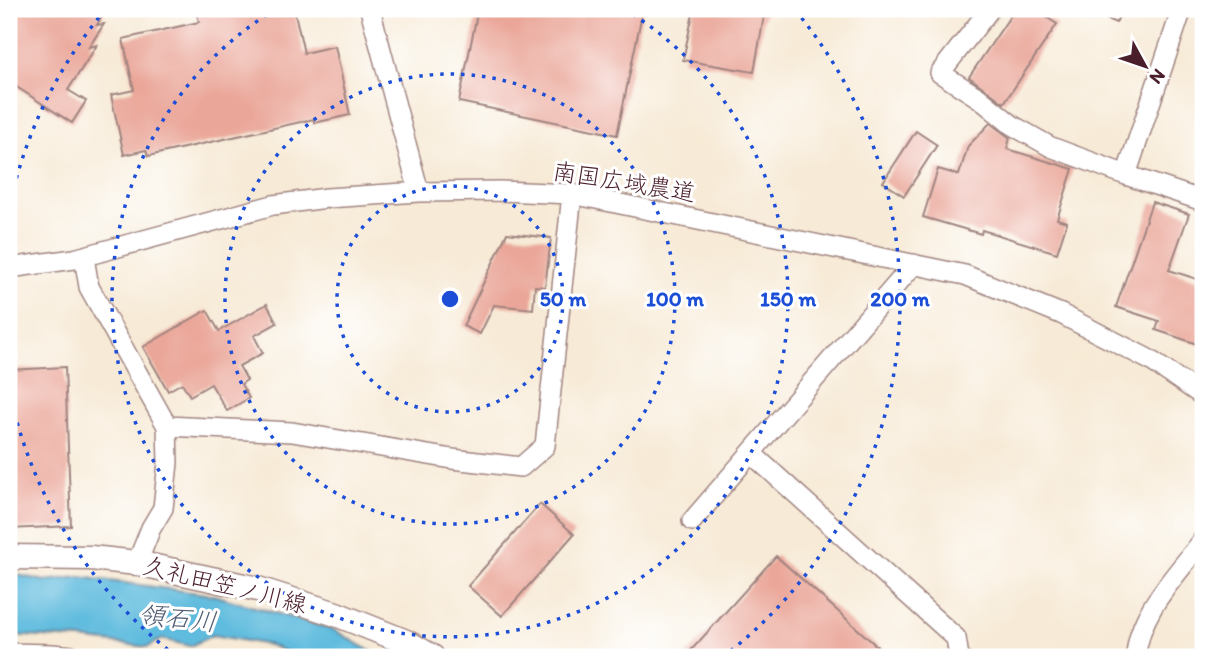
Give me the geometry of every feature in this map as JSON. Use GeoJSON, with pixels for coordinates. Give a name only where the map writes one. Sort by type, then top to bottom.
{"type":"FeatureCollection","features":[{"type":"Feature","properties":{"kind":"main road","name":"久礼田笠ノ川線"},"geometry":{"type":"LineString","coordinates":[[9,557],[91,558],[137,563],[258,589],[310,605],[406,642],[432,657]]}},
{"type":"Feature","properties":{"kind":"street"},"geometry":{"type":"LineString","coordinates":[[370,9],[419,192]]}},
{"type":"Feature","properties":{"kind":"street"},"geometry":{"type":"LineString","coordinates":[[990,9],[940,74],[979,98],[1012,125],[1051,147],[1203,201]]}},
{"type":"Feature","properties":{"kind":"street"},"geometry":{"type":"LineString","coordinates":[[1125,175],[1182,9]]}},
{"type":"Feature","properties":{"kind":"street","name":"南国広域農道"},"geometry":{"type":"LineString","coordinates":[[9,268],[84,257],[273,205],[327,198],[419,192],[572,194],[965,275],[1061,313],[1150,360],[1203,396]]}},
{"type":"Feature","properties":{"kind":"street"},"geometry":{"type":"LineString","coordinates":[[167,426],[292,432],[453,459],[522,467],[545,446],[572,194]]}},
{"type":"Feature","properties":{"kind":"street"},"geometry":{"type":"LineString","coordinates":[[84,257],[89,287],[167,426],[168,463],[163,508],[150,528],[137,563]]}},
{"type":"Feature","properties":{"kind":"street"},"geometry":{"type":"LineString","coordinates":[[692,522],[914,264]]}},
{"type":"Feature","properties":{"kind":"street"},"geometry":{"type":"LineString","coordinates":[[752,454],[956,638],[959,657]]}},
{"type":"Feature","properties":{"kind":"street"},"geometry":{"type":"LineString","coordinates":[[1136,657],[1137,641],[1143,624],[1203,540]]}},
{"type":"Feature","properties":{"kind":"street"},"geometry":{"type":"LineString","coordinates":[[9,653],[52,653],[82,657]]}},
{"type":"Feature","properties":{"kind":"water","name":"領石川"},"geometry":{"type":"Polygon","coordinates":[[[9,573],[45,581],[80,577],[213,595],[334,630],[381,657],[300,657],[269,645],[213,635],[190,646],[162,639],[148,647],[81,639],[9,635],[9,573]]]}},
{"type":"Feature","properties":{"kind":"building"},"geometry":{"type":"Polygon","coordinates":[[[19,9],[106,9],[97,25],[104,24],[89,47],[97,45],[68,90],[86,101],[72,123],[9,82],[9,23],[19,9]]]}},
{"type":"Feature","properties":{"kind":"building"},"geometry":{"type":"Polygon","coordinates":[[[196,9],[294,9],[304,53],[335,46],[350,115],[314,123],[314,119],[148,156],[146,150],[124,155],[111,95],[134,90],[123,39],[199,22],[196,9]]]}},
{"type":"Feature","properties":{"kind":"building"},"geometry":{"type":"Polygon","coordinates":[[[478,9],[643,9],[617,135],[459,102],[478,9]]]}},
{"type":"Feature","properties":{"kind":"building"},"geometry":{"type":"Polygon","coordinates":[[[694,9],[765,11],[754,72],[683,60],[694,9]]]}},
{"type":"Feature","properties":{"kind":"building"},"geometry":{"type":"Polygon","coordinates":[[[1015,9],[1033,9],[1057,24],[1004,103],[969,77],[1015,9]]]}},
{"type":"Feature","properties":{"kind":"building"},"geometry":{"type":"Polygon","coordinates":[[[1082,9],[1122,9],[1116,23],[1082,9]]]}},
{"type":"Feature","properties":{"kind":"building"},"geometry":{"type":"Polygon","coordinates":[[[990,123],[1010,138],[1007,149],[1073,169],[1057,219],[1067,222],[1057,253],[982,230],[981,234],[923,217],[938,169],[959,175],[968,146],[990,123]]]}},
{"type":"Feature","properties":{"kind":"building"},"geometry":{"type":"Polygon","coordinates":[[[916,131],[937,145],[904,196],[883,182],[916,131]]]}},
{"type":"Feature","properties":{"kind":"building"},"geometry":{"type":"Polygon","coordinates":[[[1152,202],[1189,214],[1169,270],[1203,281],[1203,346],[1156,330],[1159,321],[1116,307],[1152,202]]]}},
{"type":"Feature","properties":{"kind":"building"},"geometry":{"type":"Polygon","coordinates":[[[507,233],[551,238],[545,287],[535,286],[533,309],[494,305],[480,334],[463,326],[507,233]]]}},
{"type":"Feature","properties":{"kind":"building"},"geometry":{"type":"Polygon","coordinates":[[[267,304],[277,323],[254,336],[263,353],[239,366],[247,380],[241,384],[249,398],[227,411],[211,384],[190,396],[182,383],[168,391],[143,347],[207,310],[219,331],[267,304]]]}},
{"type":"Feature","properties":{"kind":"building"},"geometry":{"type":"Polygon","coordinates":[[[65,367],[71,526],[9,529],[9,370],[65,367]]]}},
{"type":"Feature","properties":{"kind":"building"},"geometry":{"type":"Polygon","coordinates":[[[540,504],[574,534],[502,616],[468,586],[540,504]]]}},
{"type":"Feature","properties":{"kind":"building"},"geometry":{"type":"Polygon","coordinates":[[[776,556],[889,657],[685,657],[776,556]]]}}]}
